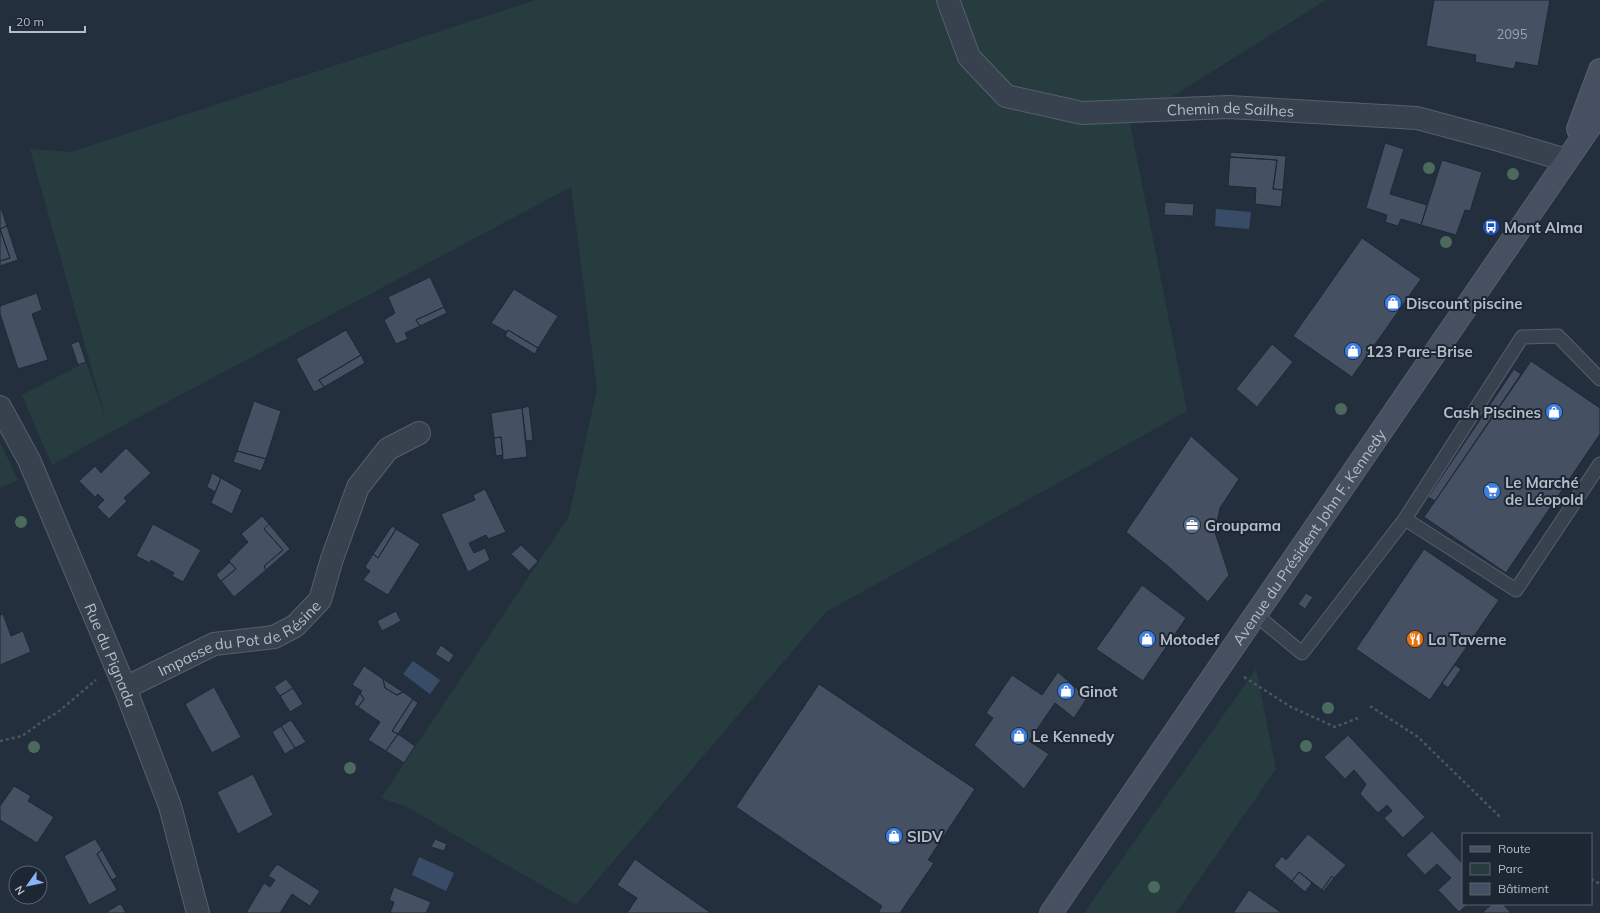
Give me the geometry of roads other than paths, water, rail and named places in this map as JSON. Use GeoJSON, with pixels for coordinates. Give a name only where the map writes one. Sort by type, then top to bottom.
{"type":"FeatureCollection","features":[{"type":"Feature","properties":{"kind":"main road","name":"Avenue du Président John F. Kennedy"},"geometry":{"type":"LineString","coordinates":[[1566,160],[1600,70]]}},
{"type":"Feature","properties":{"kind":"main road","name":"Avenue du Président John F. Kennedy"},"geometry":{"type":"LineString","coordinates":[[1051,913],[1600,112]]}},
{"type":"Feature","properties":{"kind":"street","name":"Chemin de Sailhes"},"geometry":{"type":"LineString","coordinates":[[948,0],[969,57],[1006,96],[1082,113],[1229,107],[1417,118],[1566,160]]}},
{"type":"Feature","properties":{"kind":"street","name":"Rue du Pignada"},"geometry":{"type":"LineString","coordinates":[[0,407],[29,460],[125,688],[170,806],[198,913]]}},
{"type":"Feature","properties":{"kind":"street","name":"Impasse du Pot de Résine"},"geometry":{"type":"LineString","coordinates":[[125,688],[214,644],[274,637],[295,626],[320,600],[332,559],[358,487],[388,449],[419,433]]}},
{"type":"Feature","properties":{"kind":"lane"},"geometry":{"type":"LineString","coordinates":[[1256,615],[1302,653],[1405,519],[1522,337],[1558,336],[1600,379]]}},
{"type":"Feature","properties":{"kind":"lane"},"geometry":{"type":"LineString","coordinates":[[1405,519],[1516,590],[1600,464]]}},
{"type":"Feature","properties":{"kind":"water"},"geometry":{"type":"Polygon","coordinates":[[[1216,209],[1251,212],[1249,229],[1215,226],[1216,209]]]}},
{"type":"Feature","properties":{"kind":"water"},"geometry":{"type":"Polygon","coordinates":[[[413,661],[440,680],[430,694],[403,674],[413,661]]]}},
{"type":"Feature","properties":{"kind":"water"},"geometry":{"type":"Polygon","coordinates":[[[419,857],[454,873],[446,891],[412,875],[419,857]]]}},
{"type":"Feature","properties":{"kind":"place","name":"Mont Alma"},"geometry":{"type":"Point","coordinates":[1491,227]}},
{"type":"Feature","properties":{"kind":"place","name":"Discount piscine"},"geometry":{"type":"Point","coordinates":[1393,303]}},
{"type":"Feature","properties":{"kind":"place","name":"123 Pare-Brise"},"geometry":{"type":"Point","coordinates":[1353,351]}},
{"type":"Feature","properties":{"kind":"place","name":"Cash Piscines"},"geometry":{"type":"Point","coordinates":[1554,412]}},
{"type":"Feature","properties":{"kind":"place","name":"Le Marché de Léopold"},"geometry":{"type":"Point","coordinates":[1492,491]}},
{"type":"Feature","properties":{"kind":"place","name":"Groupama"},"geometry":{"type":"Point","coordinates":[1192,525]}},
{"type":"Feature","properties":{"kind":"place","name":"Motodef"},"geometry":{"type":"Point","coordinates":[1147,639]}},
{"type":"Feature","properties":{"kind":"place","name":"La Taverne"},"geometry":{"type":"Point","coordinates":[1415,639]}},
{"type":"Feature","properties":{"kind":"place","name":"Ginot"},"geometry":{"type":"Point","coordinates":[1066,691]}},
{"type":"Feature","properties":{"kind":"place","name":"Le Kennedy"},"geometry":{"type":"Point","coordinates":[1019,736]}},
{"type":"Feature","properties":{"kind":"place","name":"SIDV"},"geometry":{"type":"Point","coordinates":[894,836]}}]}
